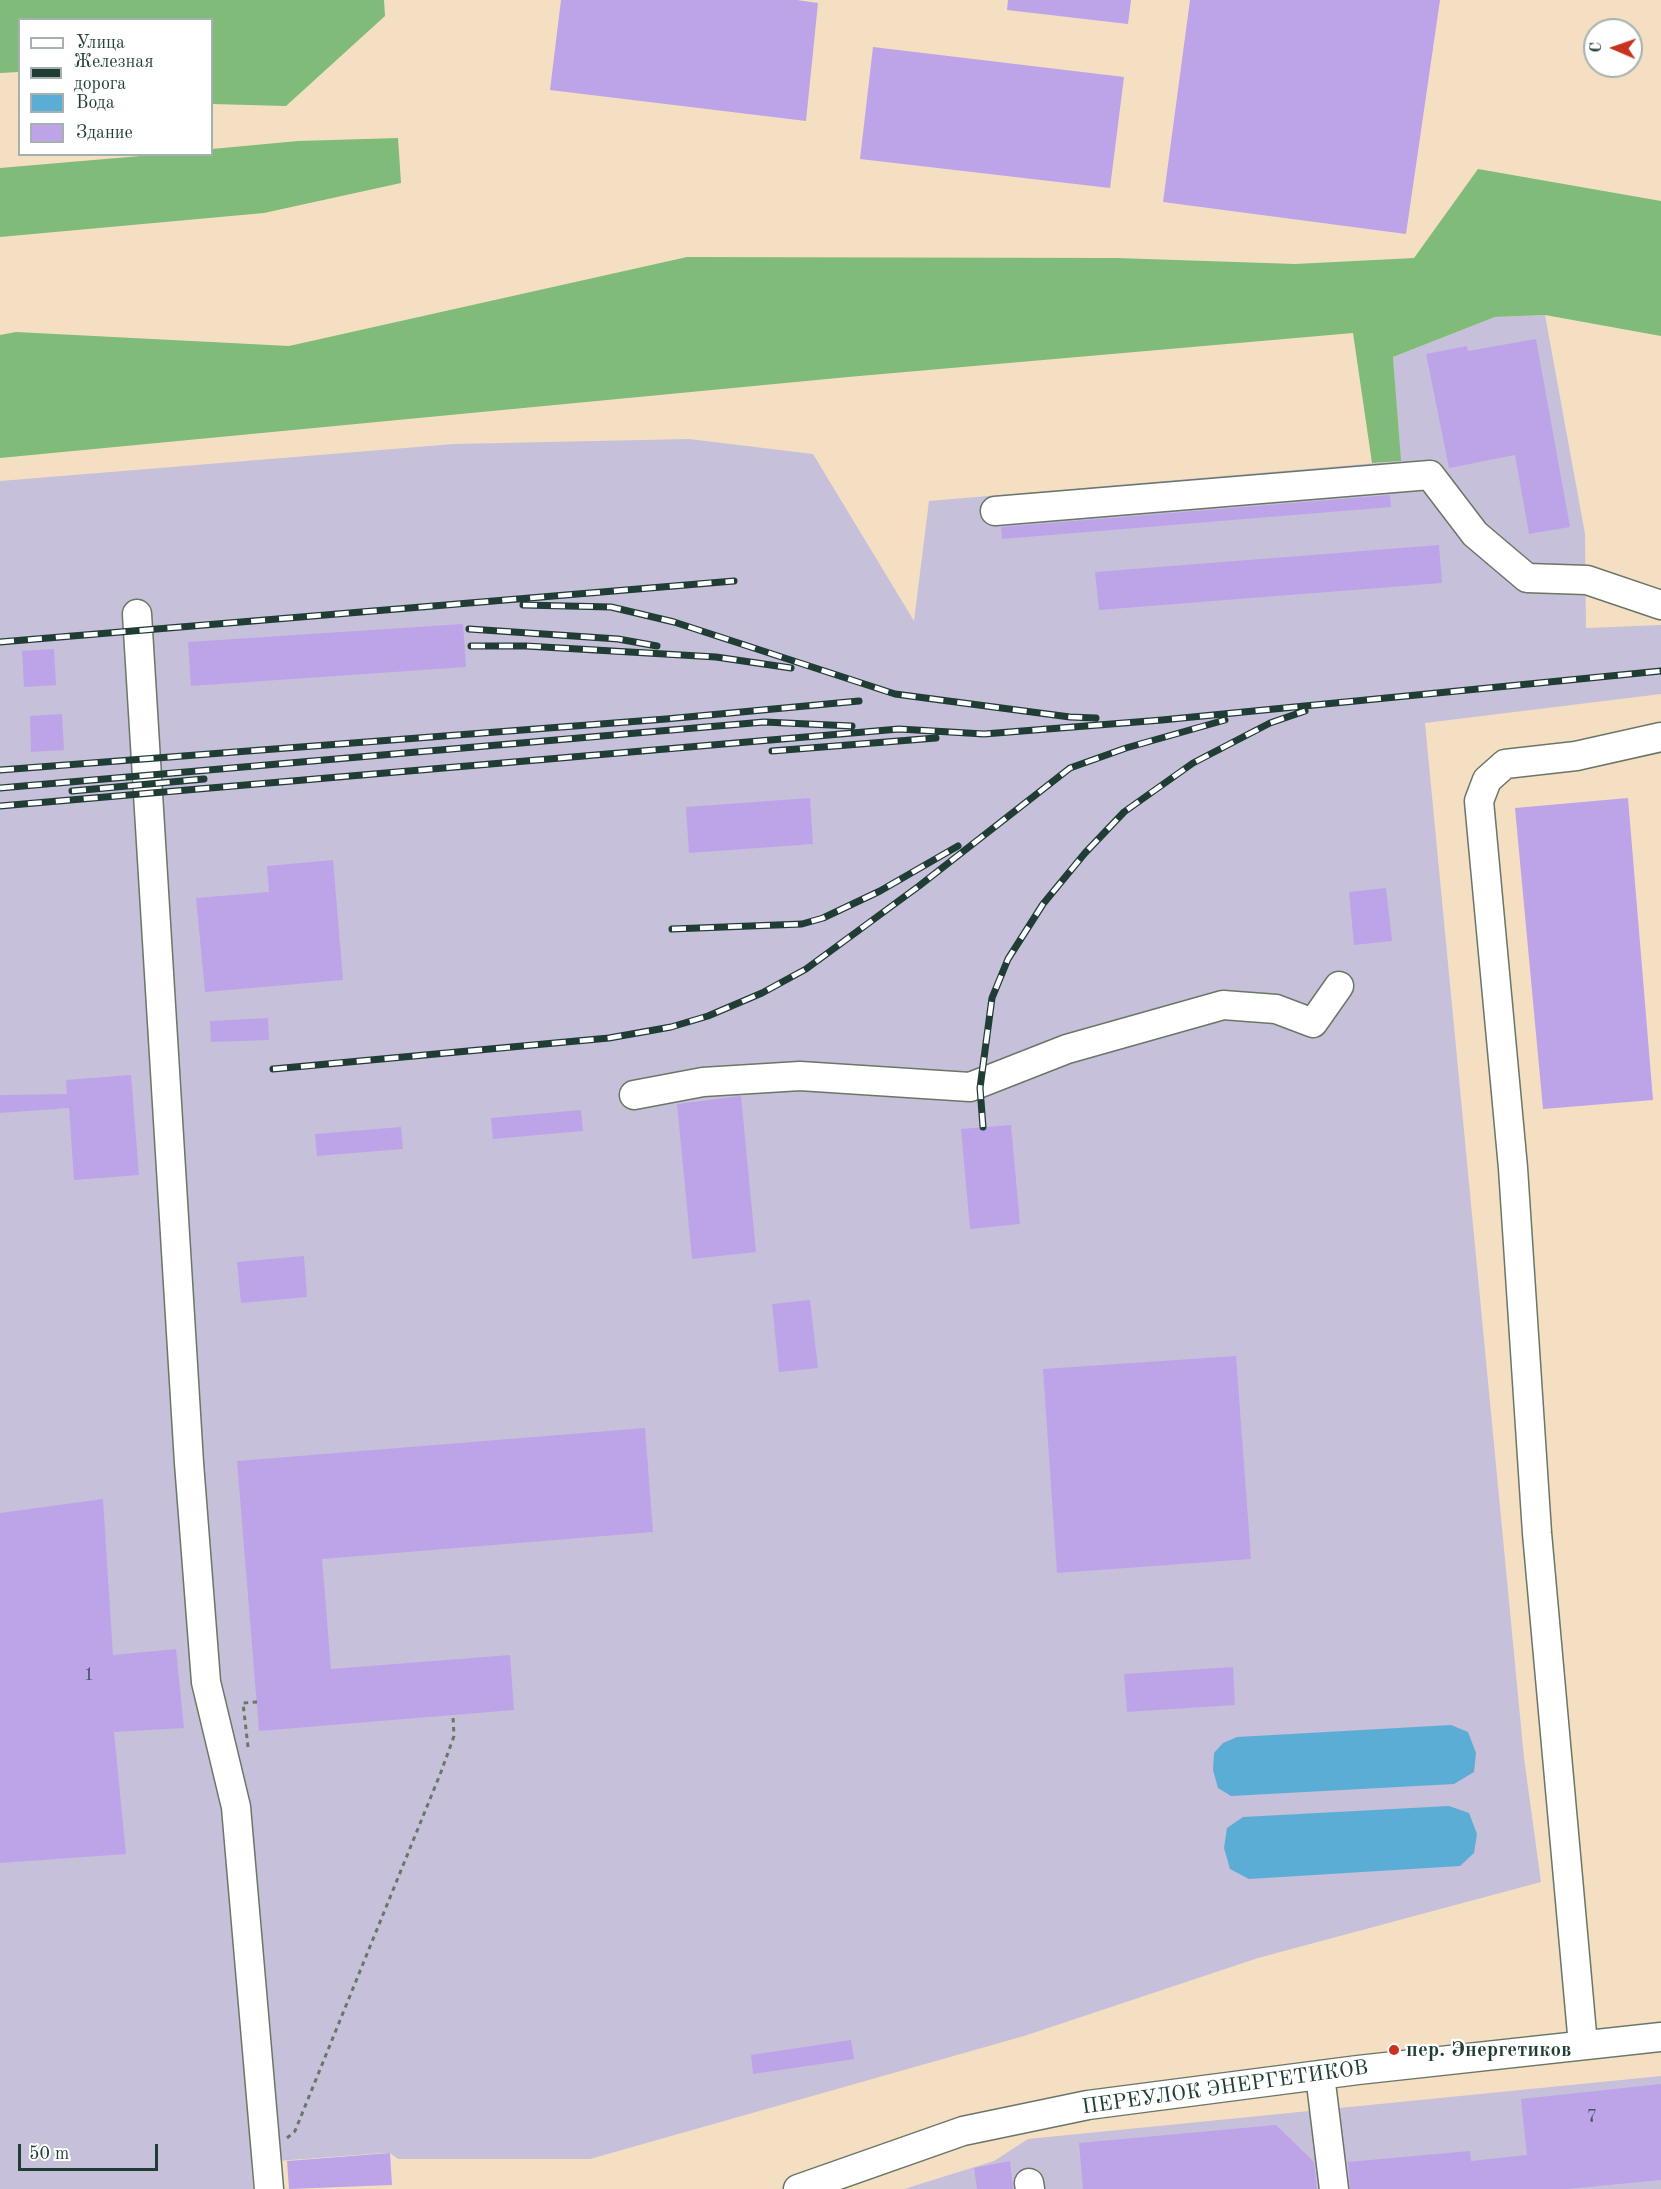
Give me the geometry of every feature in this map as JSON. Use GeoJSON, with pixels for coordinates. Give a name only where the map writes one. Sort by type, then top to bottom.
{"type":"FeatureCollection","features":[{"type":"Feature","properties":{"kind":"street"},"geometry":{"type":"LineString","coordinates":[[995,511],[1430,475],[1475,534],[1527,578],[1587,580],[1661,605]]}},
{"type":"Feature","properties":{"kind":"street"},"geometry":{"type":"LineString","coordinates":[[137,614],[189,1463],[206,1682],[236,1807],[269,2189]]}},
{"type":"Feature","properties":{"kind":"street"},"geometry":{"type":"LineString","coordinates":[[1583,2045],[1537,1533],[1513,1168],[1479,801],[1487,780],[1505,764],[1576,756],[1661,737]]}},
{"type":"Feature","properties":{"kind":"street"},"geometry":{"type":"LineString","coordinates":[[634,1095],[703,1082],[800,1076],[970,1088],[1067,1049],[1223,1005],[1275,1009],[1313,1023],[1339,986]]}},
{"type":"Feature","properties":{"kind":"street","name":"ПЕРЕУЛОК ЭНЕРГЕТИКОВ"},"geometry":{"type":"LineString","coordinates":[[798,2189],[963,2131],[1088,2105],[1320,2075],[1661,2037]]}},
{"type":"Feature","properties":{"kind":"street"},"geometry":{"type":"LineString","coordinates":[[1320,2075],[1334,2189]]}},
{"type":"Feature","properties":{"kind":"path"},"geometry":{"type":"LineString","coordinates":[[284,2141],[295,2131],[437,1782],[454,1736],[453,1716]]}},
{"type":"Feature","properties":{"kind":"shaded area"},"geometry":{"type":"Polygon","coordinates":[[[1545,315],[1585,534],[1586,628],[1661,625],[1661,694],[1425,723],[1524,1758],[1541,1882],[1258,1958],[1024,2036],[590,2159],[398,2159],[390,2153],[384,2153],[251,2163],[253,2189],[0,2189],[0,481],[454,444],[689,439],[813,454],[914,621],[929,501],[1400,461],[1393,357],[1495,317],[1545,315]]]}},
{"type":"Feature","properties":{"kind":"shaded area"},"geometry":{"type":"Polygon","coordinates":[[[1661,2076],[1661,2189],[904,2189],[994,2161],[1028,2139],[1661,2076]]]}},
{"type":"Feature","properties":{"kind":"green space"},"geometry":{"type":"Polygon","coordinates":[[[0,0],[384,0],[385,16],[286,106],[213,104],[213,18],[18,18],[18,72],[0,73],[0,0]]]}},
{"type":"Feature","properties":{"kind":"green space"},"geometry":{"type":"Polygon","coordinates":[[[398,138],[401,183],[264,213],[0,237],[0,168],[140,156],[213,156],[213,149],[298,141],[398,138]]]}},
{"type":"Feature","properties":{"kind":"green space"},"geometry":{"type":"Polygon","coordinates":[[[1478,169],[1661,201],[1661,336],[1545,315],[1495,317],[1393,357],[1401,461],[1372,463],[1353,333],[848,377],[0,458],[0,335],[16,332],[289,346],[687,257],[1117,258],[1295,264],[1414,258],[1478,169]]]}},
{"type":"Feature","properties":{"kind":"water"},"geometry":{"type":"Polygon","coordinates":[[[1451,1725],[1468,1732],[1476,1753],[1474,1772],[1454,1784],[1231,1796],[1218,1788],[1213,1770],[1214,1753],[1223,1743],[1237,1737],[1451,1725]]]}},
{"type":"Feature","properties":{"kind":"water"},"geometry":{"type":"Polygon","coordinates":[[[1449,1806],[1469,1813],[1477,1834],[1474,1853],[1460,1866],[1249,1879],[1230,1869],[1224,1848],[1227,1828],[1243,1817],[1449,1806]]]}},
{"type":"Feature","properties":{"kind":"building"},"geometry":{"type":"Polygon","coordinates":[[[561,0],[797,0],[818,3],[806,121],[550,90],[561,0]]]}},
{"type":"Feature","properties":{"kind":"building"},"geometry":{"type":"Polygon","coordinates":[[[1008,0],[1131,0],[1128,24],[1007,10],[1008,0]]]}},
{"type":"Feature","properties":{"kind":"building"},"geometry":{"type":"Polygon","coordinates":[[[1190,0],[1440,0],[1406,234],[1163,202],[1190,0]]]}},
{"type":"Feature","properties":{"kind":"building"},"geometry":{"type":"Polygon","coordinates":[[[873,47],[1124,77],[1110,188],[860,159],[873,47]]]}},
{"type":"Feature","properties":{"kind":"building"},"geometry":{"type":"Polygon","coordinates":[[[1536,339],[1570,527],[1529,534],[1515,455],[1449,468],[1426,354],[1467,346],[1468,351],[1536,339]]]}},
{"type":"Feature","properties":{"kind":"building"},"geometry":{"type":"Polygon","coordinates":[[[1390,495],[1391,507],[1002,539],[1001,527],[1390,495]]]}},
{"type":"Feature","properties":{"kind":"building"},"geometry":{"type":"Polygon","coordinates":[[[1439,545],[1442,583],[1099,610],[1095,572],[1439,545]]]}},
{"type":"Feature","properties":{"kind":"building"},"geometry":{"type":"Polygon","coordinates":[[[463,624],[466,667],[191,686],[188,642],[463,624]]]}},
{"type":"Feature","properties":{"kind":"building"},"geometry":{"type":"Polygon","coordinates":[[[54,649],[56,685],[24,687],[22,651],[54,649]]]}},
{"type":"Feature","properties":{"kind":"building"},"geometry":{"type":"Polygon","coordinates":[[[62,714],[64,750],[31,752],[30,716],[62,714]]]}},
{"type":"Feature","properties":{"kind":"building"},"geometry":{"type":"Polygon","coordinates":[[[810,798],[813,844],[689,853],[686,807],[810,798]]]}},
{"type":"Feature","properties":{"kind":"building"},"geometry":{"type":"Polygon","coordinates":[[[1628,798],[1653,1100],[1543,1109],[1515,808],[1628,798]]]}},
{"type":"Feature","properties":{"kind":"building"},"geometry":{"type":"Polygon","coordinates":[[[333,860],[343,980],[205,992],[196,898],[269,892],[267,866],[333,860]]]}},
{"type":"Feature","properties":{"kind":"building"},"geometry":{"type":"Polygon","coordinates":[[[1386,888],[1392,941],[1354,945],[1349,892],[1386,888]]]}},
{"type":"Feature","properties":{"kind":"building"},"geometry":{"type":"Polygon","coordinates":[[[268,1018],[269,1040],[211,1042],[210,1021],[268,1018]]]}},
{"type":"Feature","properties":{"kind":"building"},"geometry":{"type":"Polygon","coordinates":[[[131,1075],[139,1175],[74,1180],[69,1108],[0,1113],[0,1095],[67,1094],[66,1080],[131,1075]]]}},
{"type":"Feature","properties":{"kind":"building"},"geometry":{"type":"Polygon","coordinates":[[[741,1096],[756,1252],[692,1259],[677,1104],[741,1096]]]}},
{"type":"Feature","properties":{"kind":"building"},"geometry":{"type":"Polygon","coordinates":[[[581,1110],[583,1131],[493,1139],[491,1118],[581,1110]]]}},
{"type":"Feature","properties":{"kind":"building"},"geometry":{"type":"Polygon","coordinates":[[[1011,1125],[1020,1224],[970,1229],[961,1129],[1011,1125]]]}},
{"type":"Feature","properties":{"kind":"building"},"geometry":{"type":"Polygon","coordinates":[[[401,1127],[403,1149],[317,1156],[315,1134],[401,1127]]]}},
{"type":"Feature","properties":{"kind":"building"},"geometry":{"type":"Polygon","coordinates":[[[304,1256],[307,1297],[241,1303],[237,1262],[304,1256]]]}},
{"type":"Feature","properties":{"kind":"building"},"geometry":{"type":"Polygon","coordinates":[[[810,1300],[818,1368],[779,1372],[772,1304],[810,1300]]]}},
{"type":"Feature","properties":{"kind":"building"},"geometry":{"type":"Polygon","coordinates":[[[1236,1356],[1251,1559],[1057,1573],[1043,1369],[1236,1356]]]}},
{"type":"Feature","properties":{"kind":"building"},"geometry":{"type":"Polygon","coordinates":[[[645,1428],[653,1532],[322,1559],[331,1669],[510,1655],[514,1710],[259,1731],[237,1461],[645,1428]]]}},
{"type":"Feature","properties":{"kind":"building"},"geometry":{"type":"Polygon","coordinates":[[[103,1499],[113,1655],[176,1649],[184,1728],[114,1732],[126,1854],[0,1863],[0,1513],[103,1499]]]}},
{"type":"Feature","properties":{"kind":"building"},"geometry":{"type":"Polygon","coordinates":[[[1233,1667],[1235,1705],[1127,1712],[1124,1674],[1233,1667]]]}},
{"type":"Feature","properties":{"kind":"building"},"geometry":{"type":"Polygon","coordinates":[[[851,2040],[854,2059],[753,2074],[751,2055],[851,2040]]]}},
{"type":"Feature","properties":{"kind":"building"},"geometry":{"type":"Polygon","coordinates":[[[1661,2084],[1661,2180],[1567,2189],[1350,2189],[1348,2162],[1470,2151],[1471,2161],[1527,2155],[1521,2099],[1661,2084]]]}},
{"type":"Feature","properties":{"kind":"building"},"geometry":{"type":"Polygon","coordinates":[[[1276,2125],[1314,2162],[1317,2189],[1083,2189],[1079,2143],[1276,2125]]]}},
{"type":"Feature","properties":{"kind":"building"},"geometry":{"type":"Polygon","coordinates":[[[390,2153],[392,2185],[289,2189],[287,2161],[390,2153]]]}},
{"type":"Feature","properties":{"kind":"building"},"geometry":{"type":"Polygon","coordinates":[[[1010,2161],[1013,2189],[977,2189],[974,2168],[1010,2161]]]}},
{"type":"Feature","properties":{"kind":"railway"},"geometry":{"type":"LineString","coordinates":[[0,642],[734,581]]}},
{"type":"Feature","properties":{"kind":"railway"},"geometry":{"type":"LineString","coordinates":[[523,605],[611,607],[674,622],[895,694],[1070,717],[1096,718]]}},
{"type":"Feature","properties":{"kind":"railway"},"geometry":{"type":"LineString","coordinates":[[469,629],[618,639],[657,646]]}},
{"type":"Feature","properties":{"kind":"railway"},"geometry":{"type":"LineString","coordinates":[[471,646],[526,646],[716,657],[791,668]]}},
{"type":"Feature","properties":{"kind":"railway"},"geometry":{"type":"LineString","coordinates":[[0,806],[899,729],[984,734],[1162,720],[1661,671]]}},
{"type":"Feature","properties":{"kind":"railway"},"geometry":{"type":"LineString","coordinates":[[0,770],[666,719],[859,701]]}},
{"type":"Feature","properties":{"kind":"railway"},"geometry":{"type":"LineString","coordinates":[[983,1127],[980,1088],[992,998],[1008,959],[1043,904],[1085,853],[1124,812],[1193,763],[1270,723],[1305,711]]}},
{"type":"Feature","properties":{"kind":"railway"},"geometry":{"type":"LineString","coordinates":[[273,1069],[609,1038],[671,1027],[708,1016],[762,993],[806,969],[919,886],[1070,768],[1126,748],[1225,720]]}},
{"type":"Feature","properties":{"kind":"railway"},"geometry":{"type":"LineString","coordinates":[[0,788],[764,722],[852,726]]}},
{"type":"Feature","properties":{"kind":"railway"},"geometry":{"type":"LineString","coordinates":[[772,751],[936,738]]}},
{"type":"Feature","properties":{"kind":"railway"},"geometry":{"type":"LineString","coordinates":[[72,791],[204,779]]}},
{"type":"Feature","properties":{"kind":"railway"},"geometry":{"type":"LineString","coordinates":[[672,929],[802,924],[823,918],[880,891],[958,846]]}},
{"type":"Feature","properties":{"kind":"place","name":"пер. Энергетиков"},"geometry":{"type":"Point","coordinates":[1394,2050]}}]}
